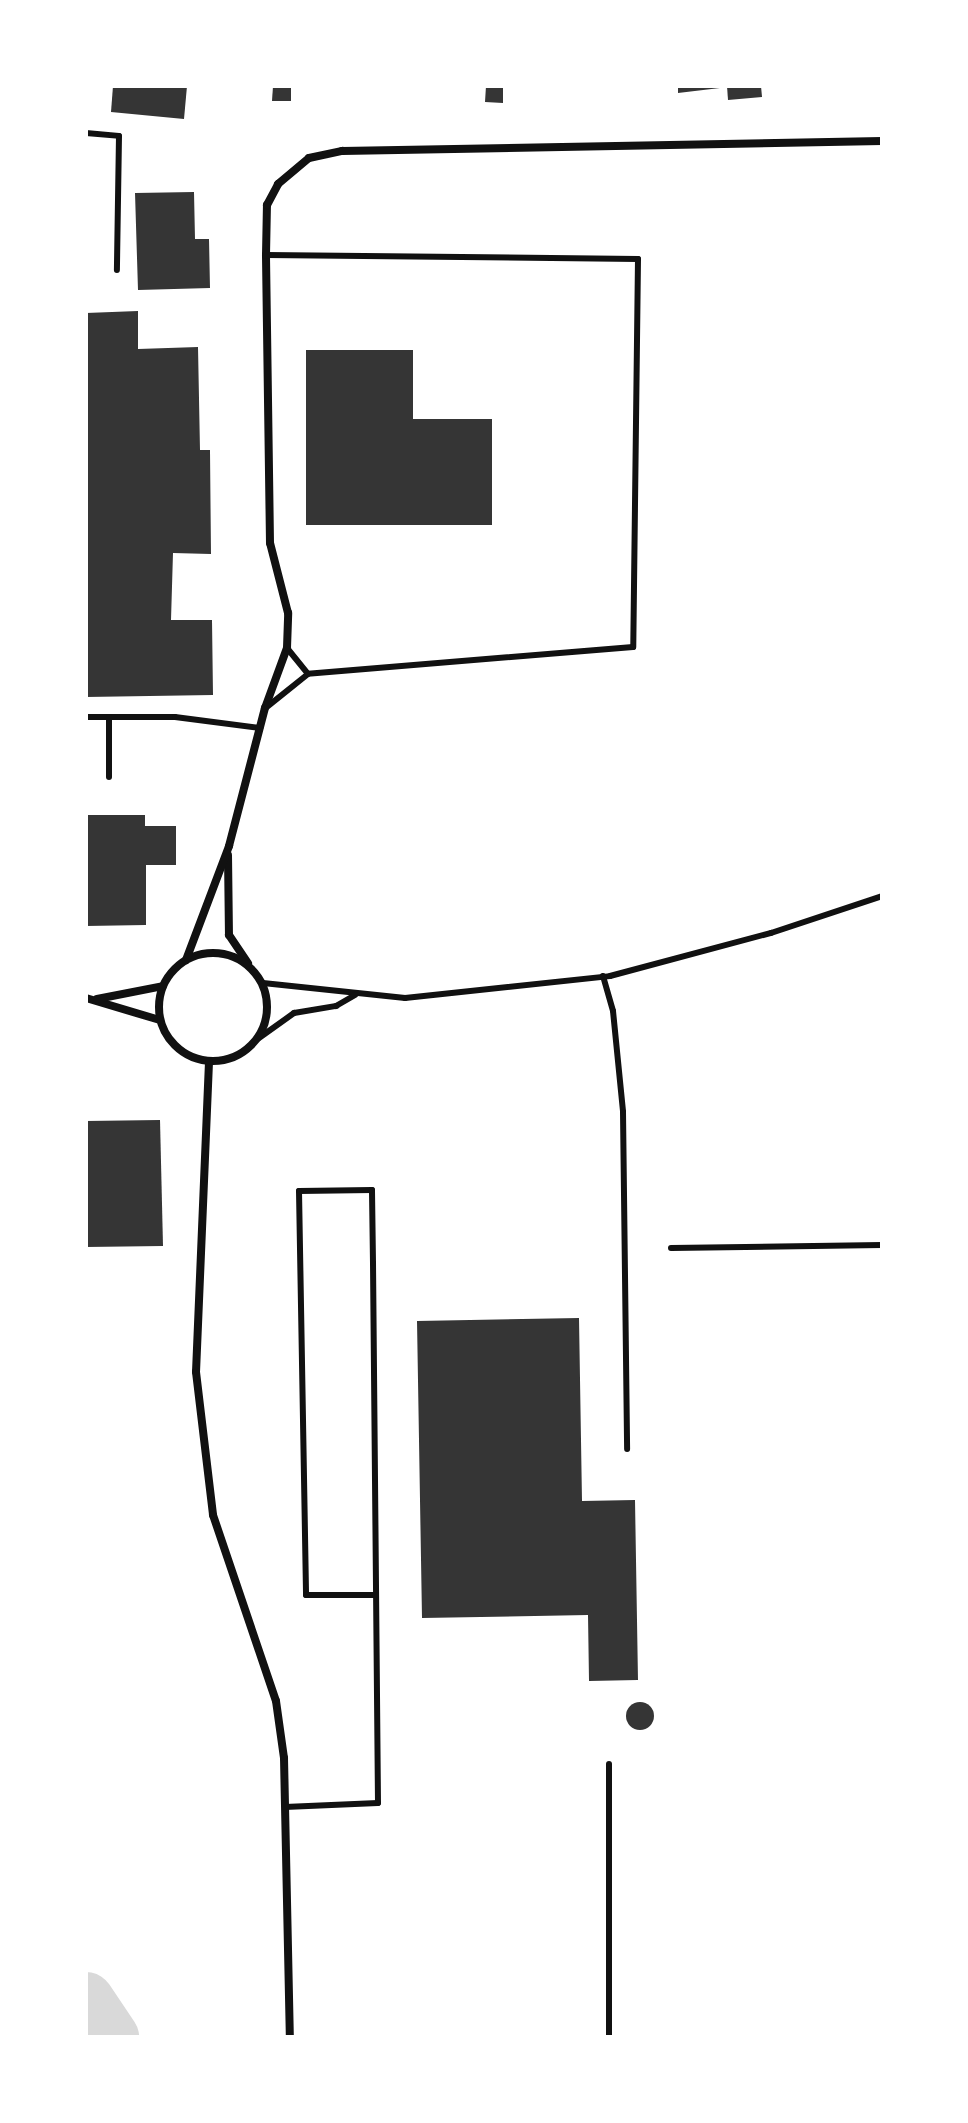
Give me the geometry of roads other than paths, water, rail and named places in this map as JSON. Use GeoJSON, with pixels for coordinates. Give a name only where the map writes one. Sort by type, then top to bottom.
{"type":"FeatureCollection","features":[{"type":"Feature","properties":{"kind":"street"},"geometry":{"type":"LineString","coordinates":[[229,846],[229,935],[263,983],[267,1021],[259,1038],[228,1060],[209,1062],[178,1049],[160,1020],[163,986],[186,960],[229,846],[265,708],[287,648],[288,613],[270,543],[266,255],[271,194],[301,164],[320,154],[882,141]]}},
{"type":"Feature","properties":{"kind":"street"},"geometry":{"type":"LineString","coordinates":[[186,960],[220,953],[252,968]]}},
{"type":"Feature","properties":{"kind":"street"},"geometry":{"type":"LineString","coordinates":[[96,999],[163,986]]}},
{"type":"Feature","properties":{"kind":"street"},"geometry":{"type":"LineString","coordinates":[[86,998],[160,1020]]}},
{"type":"Feature","properties":{"kind":"street"},"geometry":{"type":"LineString","coordinates":[[209,1062],[196,1372],[213,1515],[276,1701],[285,1807],[290,2037]]}},
{"type":"Feature","properties":{"kind":"lane"},"geometry":{"type":"LineString","coordinates":[[86,133],[119,136],[117,270]]}},
{"type":"Feature","properties":{"kind":"lane"},"geometry":{"type":"LineString","coordinates":[[265,708],[308,674],[633,647],[638,259],[266,255]]}},
{"type":"Feature","properties":{"kind":"lane"},"geometry":{"type":"LineString","coordinates":[[287,648],[308,674]]}},
{"type":"Feature","properties":{"kind":"lane"},"geometry":{"type":"LineString","coordinates":[[86,717],[201,719],[260,728]]}},
{"type":"Feature","properties":{"kind":"lane"},"geometry":{"type":"LineString","coordinates":[[109,717],[109,777]]}},
{"type":"Feature","properties":{"kind":"lane"},"geometry":{"type":"LineString","coordinates":[[259,1038],[294,1013],[336,1006],[355,995],[477,993],[603,976],[771,933],[882,896]]}},
{"type":"Feature","properties":{"kind":"lane"},"geometry":{"type":"LineString","coordinates":[[603,976],[613,1011],[623,1112],[627,1449]]}},
{"type":"Feature","properties":{"kind":"lane"},"geometry":{"type":"LineString","coordinates":[[263,983],[343,988],[355,995]]}},
{"type":"Feature","properties":{"kind":"lane"},"geometry":{"type":"LineString","coordinates":[[285,1807],[378,1803],[376,1595],[372,1190],[299,1191],[306,1595],[376,1595]]}},
{"type":"Feature","properties":{"kind":"lane"},"geometry":{"type":"LineString","coordinates":[[671,1248],[882,1245]]}},
{"type":"Feature","properties":{"kind":"lane"},"geometry":{"type":"LineString","coordinates":[[609,1764],[609,2037]]}},
{"type":"Feature","properties":{"kind":"waterway"},"geometry":{"type":"LineString","coordinates":[[86,2000],[111,2037]]}}]}
